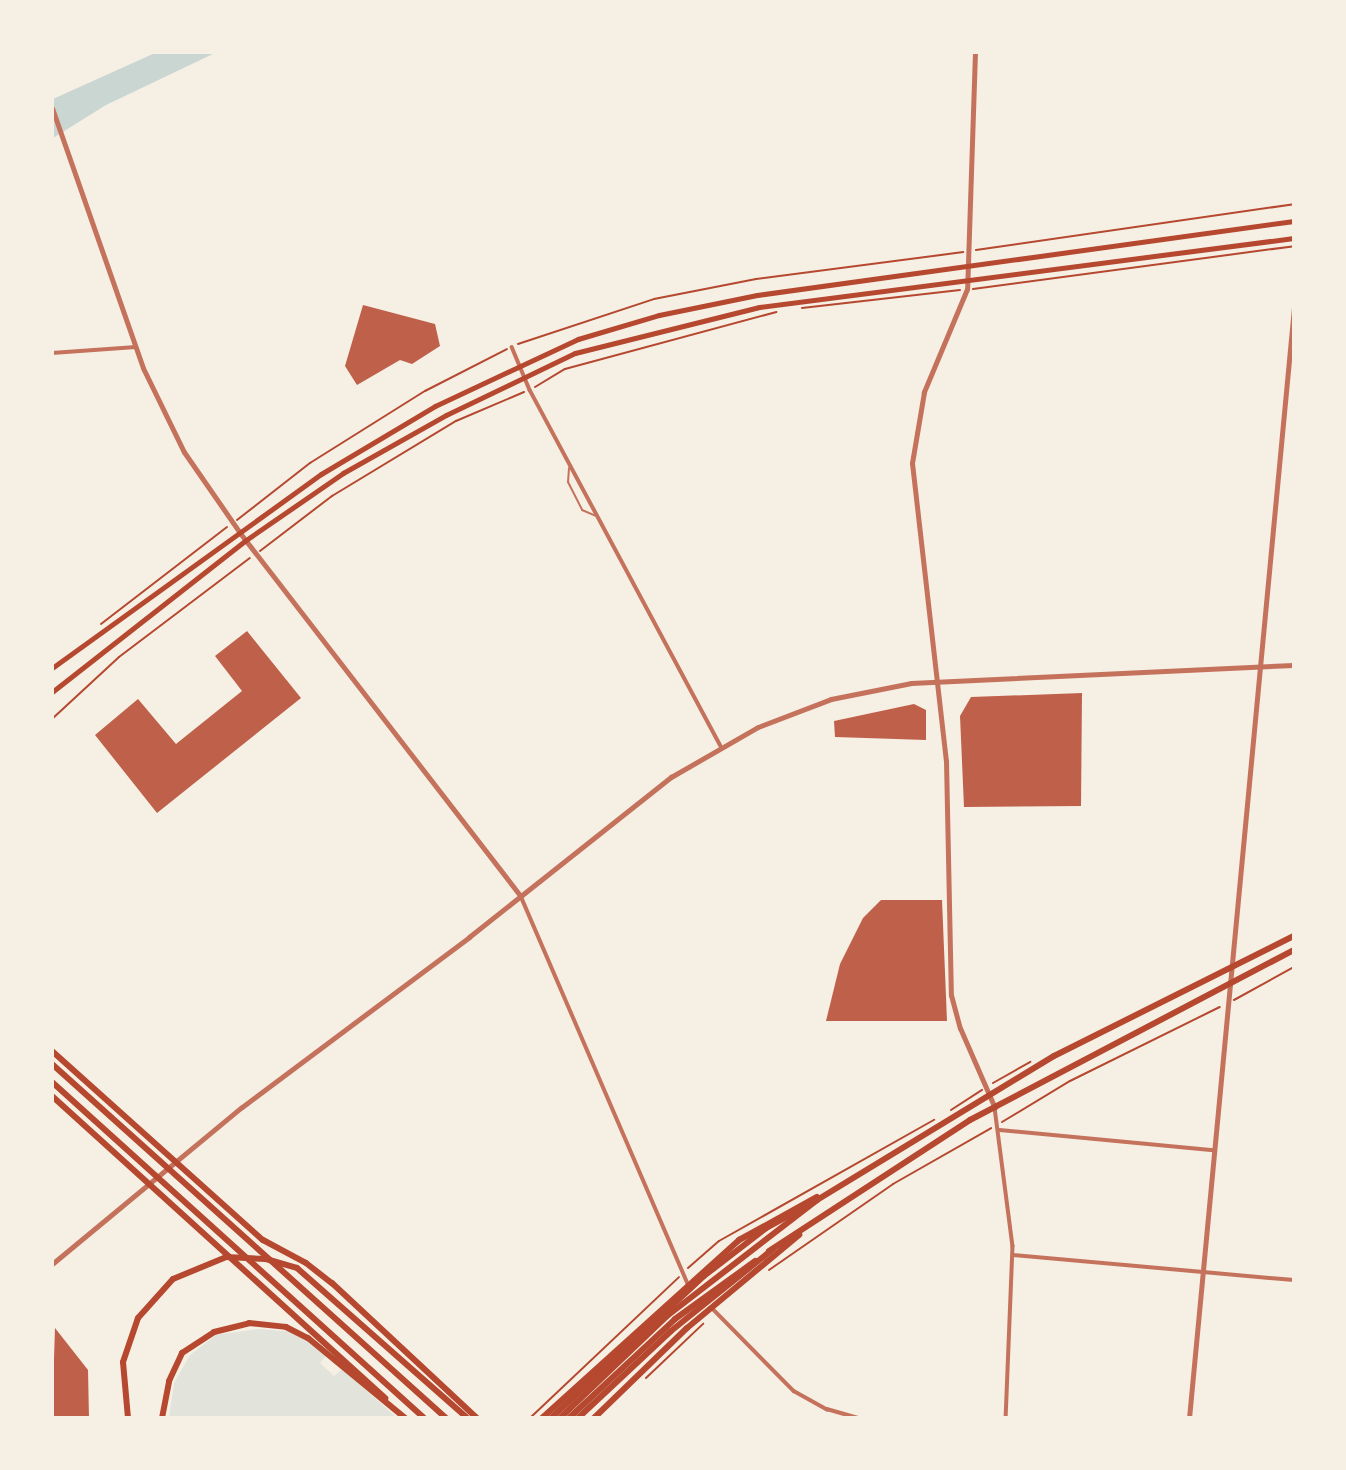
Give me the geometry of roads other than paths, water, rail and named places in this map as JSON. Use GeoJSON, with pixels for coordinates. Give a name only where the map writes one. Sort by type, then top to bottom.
{"type":"FeatureCollection","features":[{"type":"Feature","properties":{"kind":"main road"},"geometry":{"type":"LineString","coordinates":[[52,668],[321,474],[435,406],[519,363],[578,339],[659,315],[757,295],[968,268],[1293,221]]}},
{"type":"Feature","properties":{"kind":"main road"},"geometry":{"type":"LineString","coordinates":[[52,692],[246,540],[343,473],[446,415],[575,353],[759,307],[1293,238]]}},
{"type":"Feature","properties":{"kind":"main road"},"geometry":{"type":"LineString","coordinates":[[551,1418],[613,1359],[750,1239],[844,1186],[1054,1056],[1293,936]]}},
{"type":"Feature","properties":{"kind":"main road"},"geometry":{"type":"LineString","coordinates":[[569,1418],[675,1319],[814,1220],[995,1108],[1293,950]]}},
{"type":"Feature","properties":{"kind":"main road"},"geometry":{"type":"LineString","coordinates":[[52,1051],[263,1240],[306,1263],[332,1283],[477,1418]]}},
{"type":"Feature","properties":{"kind":"main road"},"geometry":{"type":"LineString","coordinates":[[52,1064],[446,1418]]}},
{"type":"Feature","properties":{"kind":"main road"},"geometry":{"type":"LineString","coordinates":[[52,1082],[424,1418]]}},
{"type":"Feature","properties":{"kind":"main road"},"geometry":{"type":"LineString","coordinates":[[52,1096],[152,1182],[405,1418]]}},
{"type":"Feature","properties":{"kind":"main road"},"geometry":{"type":"LineString","coordinates":[[542,1418],[688,1283],[750,1233],[792,1207],[844,1186]]}},
{"type":"Feature","properties":{"kind":"main road"},"geometry":{"type":"LineString","coordinates":[[560,1418],[684,1303],[817,1200]]}},
{"type":"Feature","properties":{"kind":"main road"},"geometry":{"type":"LineString","coordinates":[[594,1418],[711,1307],[814,1220]]}},
{"type":"Feature","properties":{"kind":"main road"},"geometry":{"type":"LineString","coordinates":[[578,1418],[773,1248]]}},
{"type":"Feature","properties":{"kind":"main road"},"geometry":{"type":"LineString","coordinates":[[128,1418],[123,1362],[138,1318],[173,1279],[226,1257],[267,1259],[297,1268],[467,1418]]}},
{"type":"Feature","properties":{"kind":"main road"},"geometry":{"type":"LineString","coordinates":[[162,1418],[169,1381],[183,1353],[214,1332],[249,1323],[286,1327],[308,1338],[405,1418]]}},
{"type":"Feature","properties":{"kind":"street"},"geometry":{"type":"LineString","coordinates":[[975,52],[967,289],[924,392],[913,448],[946,771],[951,995],[964,1040],[992,1095],[999,1124],[1013,1255],[1006,1418]]}},
{"type":"Feature","properties":{"kind":"street"},"geometry":{"type":"LineString","coordinates":[[52,108],[136,347],[184,452],[240,533],[258,552],[521,896],[688,1283]]}},
{"type":"Feature","properties":{"kind":"street"},"geometry":{"type":"LineString","coordinates":[[1189,1418],[1293,308]]}},
{"type":"Feature","properties":{"kind":"street"},"geometry":{"type":"LineString","coordinates":[[52,353],[136,347]]}},
{"type":"Feature","properties":{"kind":"street"},"geometry":{"type":"LineString","coordinates":[[512,347],[530,390],[720,745]]}},
{"type":"Feature","properties":{"kind":"street"},"geometry":{"type":"LineString","coordinates":[[52,1264],[253,1098],[521,896],[671,777],[720,745],[831,699],[938,680],[1260,670],[1293,665]]}},
{"type":"Feature","properties":{"kind":"street"},"geometry":{"type":"LineString","coordinates":[[1000,1130],[1213,1150]]}},
{"type":"Feature","properties":{"kind":"street"},"geometry":{"type":"LineString","coordinates":[[1013,1255],[1293,1280]]}},
{"type":"Feature","properties":{"kind":"street"},"geometry":{"type":"LineString","coordinates":[[711,1307],[794,1391],[827,1409],[859,1418]]}},
{"type":"Feature","properties":{"kind":"lane"},"geometry":{"type":"LineString","coordinates":[[570,463],[568,482],[582,510],[598,518]]}}]}
